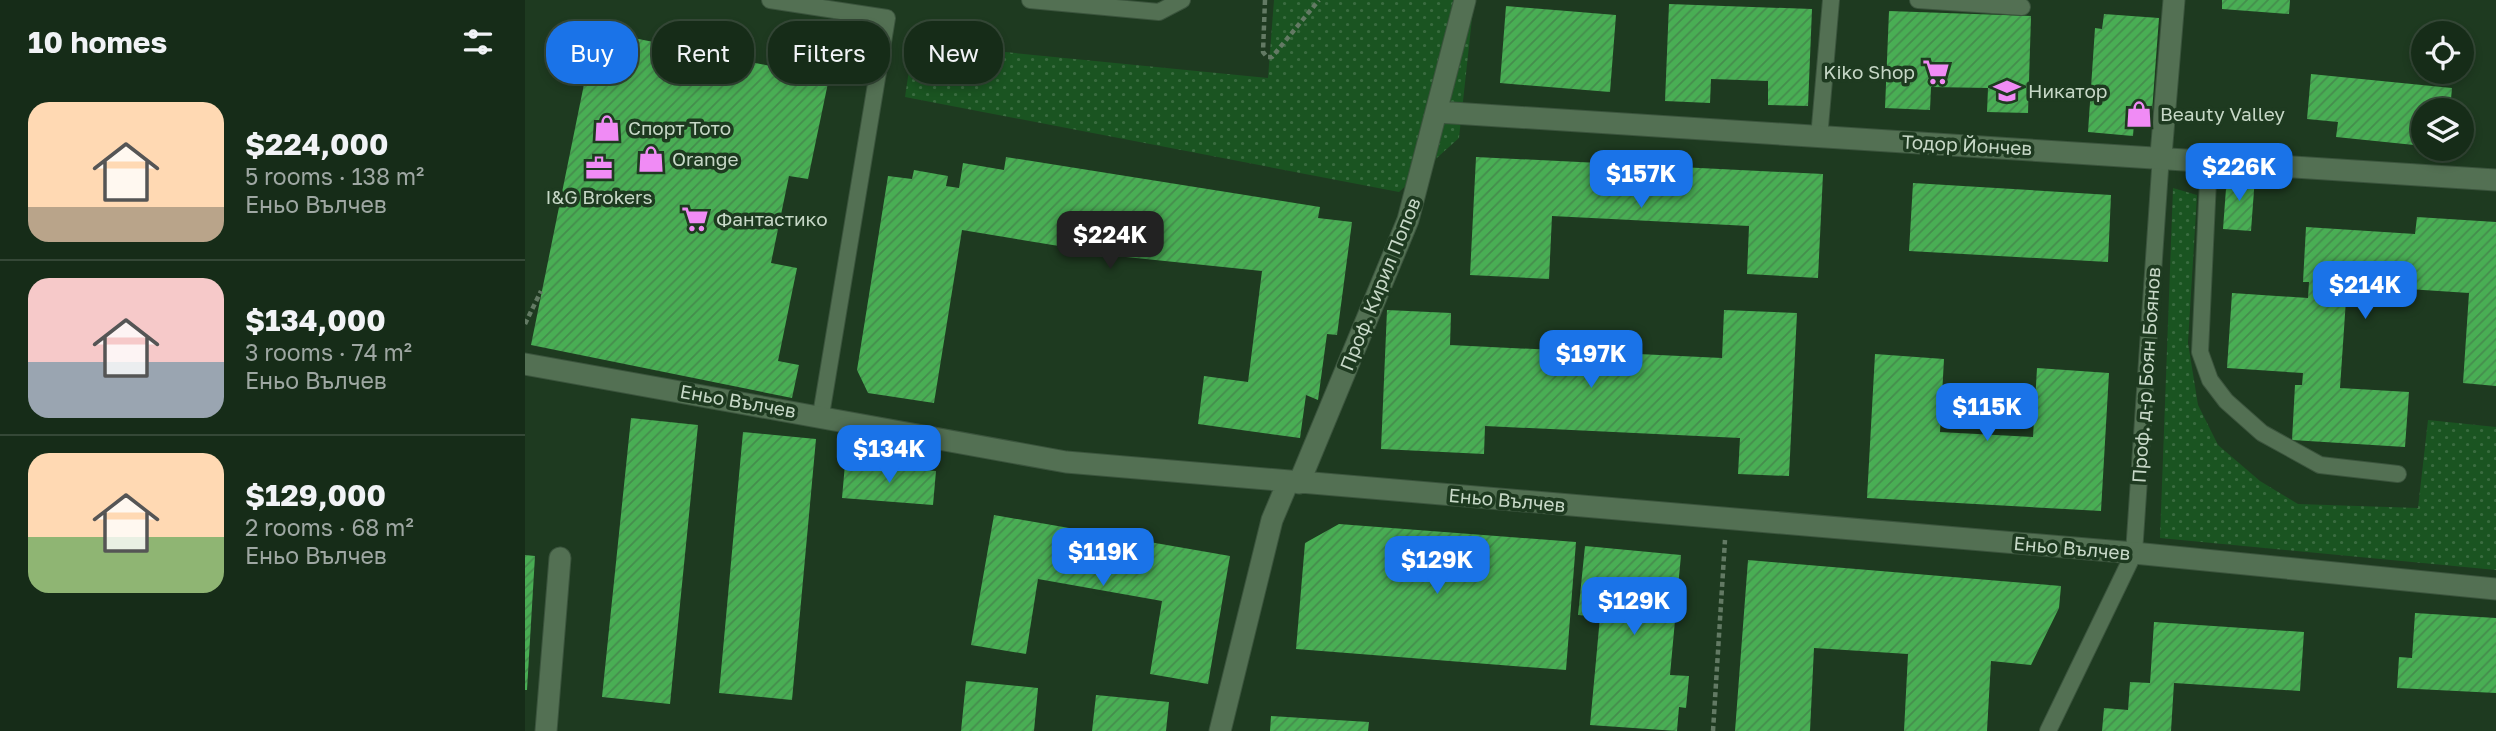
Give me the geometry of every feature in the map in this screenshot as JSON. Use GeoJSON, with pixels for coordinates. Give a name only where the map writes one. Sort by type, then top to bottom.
{"type":"FeatureCollection","features":[{"type":"Feature","properties":{"kind":"street","name":"Проф. Кирил Попов"},"geometry":{"type":"LineString","coordinates":[[1220,731],[1272,520],[1294,482],[1408,220],[1465,0]]}},
{"type":"Feature","properties":{"kind":"street","name":"Проф. д-р Боян Боянов"},"geometry":{"type":"LineString","coordinates":[[2161,155],[2174,0]]}},
{"type":"Feature","properties":{"kind":"street","name":"Тодор Йончев"},"geometry":{"type":"LineString","coordinates":[[1437,112],[1819,138],[2161,155],[2496,180]]}},
{"type":"Feature","properties":{"kind":"street","name":"Еньо Вълчев"},"geometry":{"type":"LineString","coordinates":[[525,364],[821,415],[1066,462],[2134,553],[2496,589]]}},
{"type":"Feature","properties":{"kind":"street"},"geometry":{"type":"LineString","coordinates":[[546,731],[560,558]]}},
{"type":"Feature","properties":{"kind":"lane"},"geometry":{"type":"LineString","coordinates":[[770,0],[887,18],[821,415]]}},
{"type":"Feature","properties":{"kind":"lane"},"geometry":{"type":"LineString","coordinates":[[1030,0],[1159,12],[1182,0]]}},
{"type":"Feature","properties":{"kind":"lane"},"geometry":{"type":"LineString","coordinates":[[1819,138],[1831,0]]}},
{"type":"Feature","properties":{"kind":"lane"},"geometry":{"type":"LineString","coordinates":[[1918,0],[2022,7]]}},
{"type":"Feature","properties":{"kind":"lane","name":"Проф. д-р Боян Боянов"},"geometry":{"type":"LineString","coordinates":[[2048,731],[2134,553],[2161,155]]}},
{"type":"Feature","properties":{"kind":"lane"},"geometry":{"type":"LineString","coordinates":[[2209,159],[2200,352],[2210,380],[2226,401],[2262,433],[2321,466],[2398,474]]}},
{"type":"Feature","properties":{"kind":"path"},"geometry":{"type":"LineString","coordinates":[[1265,0],[1263,52],[1267,57],[1272,57],[1319,0]]}},
{"type":"Feature","properties":{"kind":"path"},"geometry":{"type":"LineString","coordinates":[[525,324],[541,290]]}},
{"type":"Feature","properties":{"kind":"path"},"geometry":{"type":"LineString","coordinates":[[1713,731],[1727,519]]}},
{"type":"Feature","properties":{"kind":"green space"},"geometry":{"type":"Polygon","coordinates":[[[1274,0],[1474,0],[1459,138],[1399,192],[905,97],[907,84],[1003,84],[1003,52],[1268,78],[1274,0]]]}},
{"type":"Feature","properties":{"kind":"green space"},"geometry":{"type":"Polygon","coordinates":[[[2173,188],[2197,195],[2188,343],[2198,405],[2218,445],[2260,481],[2298,504],[2418,508],[2428,420],[2496,427],[2496,570],[2160,538],[2173,188]]]}},
{"type":"Feature","properties":{"kind":"building"},"geometry":{"type":"Polygon","coordinates":[[[2222,0],[2290,0],[2289,14],[2222,9],[2222,0]]]}},
{"type":"Feature","properties":{"kind":"building"},"geometry":{"type":"Polygon","coordinates":[[[1669,4],[1812,9],[1808,106],[1768,105],[1768,81],[1711,79],[1710,103],[1665,101],[1669,4]]]}},
{"type":"Feature","properties":{"kind":"building"},"geometry":{"type":"Polygon","coordinates":[[[1506,6],[1616,15],[1610,92],[1500,83],[1506,6]]]}},
{"type":"Feature","properties":{"kind":"building"},"geometry":{"type":"Polygon","coordinates":[[[1889,11],[2031,16],[2028,113],[1987,112],[1988,88],[1931,87],[1930,110],[1885,108],[1889,11]]]}},
{"type":"Feature","properties":{"kind":"building"},"geometry":{"type":"Polygon","coordinates":[[[2104,14],[2159,18],[2151,125],[2134,123],[2133,136],[2088,132],[2095,28],[2102,29],[2104,14]]]}},
{"type":"Feature","properties":{"kind":"building"},"geometry":{"type":"Polygon","coordinates":[[[638,39],[652,42],[652,84],[754,84],[754,63],[768,65],[768,84],[828,84],[808,179],[789,176],[771,263],[797,268],[778,361],[799,365],[792,398],[531,345],[584,84],[638,84],[638,39]]]}},
{"type":"Feature","properties":{"kind":"building"},"geometry":{"type":"Polygon","coordinates":[[[2311,74],[2452,88],[2451,98],[2411,98],[2411,145],[2336,137],[2338,122],[2307,119],[2311,74]]]}},
{"type":"Feature","properties":{"kind":"building"},"geometry":{"type":"Polygon","coordinates":[[[1006,157],[1320,207],[1318,218],[1352,222],[1337,335],[1327,334],[1318,400],[1306,395],[1300,438],[1198,424],[1204,376],[1248,382],[1262,271],[1126,257],[962,230],[934,403],[868,393],[857,370],[888,176],[912,179],[914,170],[948,176],[946,186],[959,188],[963,163],[1004,170],[1006,157]]]}},
{"type":"Feature","properties":{"kind":"building"},"geometry":{"type":"Polygon","coordinates":[[[1476,157],[1823,174],[1818,278],[1747,274],[1749,226],[1552,216],[1549,279],[1470,275],[1476,157]]]}},
{"type":"Feature","properties":{"kind":"building"},"geometry":{"type":"Polygon","coordinates":[[[2227,175],[2255,177],[2251,231],[2223,229],[2227,175]]]}},
{"type":"Feature","properties":{"kind":"building"},"geometry":{"type":"Polygon","coordinates":[[[1913,183],[2111,195],[2108,262],[1909,251],[1913,183]]]}},
{"type":"Feature","properties":{"kind":"building"},"geometry":{"type":"Polygon","coordinates":[[[2417,217],[2496,222],[2496,386],[2463,383],[2469,293],[2347,285],[2340,388],[2409,392],[2405,447],[2292,440],[2295,385],[2302,385],[2303,373],[2227,368],[2232,293],[2308,298],[2309,282],[2303,282],[2306,227],[2415,234],[2417,217]]]}},
{"type":"Feature","properties":{"kind":"building"},"geometry":{"type":"Polygon","coordinates":[[[1387,310],[1451,313],[1450,345],[1722,358],[1724,310],[1797,313],[1789,476],[1738,474],[1740,438],[1485,426],[1484,454],[1381,449],[1387,310]]]}},
{"type":"Feature","properties":{"kind":"building"},"geometry":{"type":"Polygon","coordinates":[[[1875,354],[1944,359],[1940,432],[2033,437],[2037,368],[2109,373],[2101,511],[1867,498],[1875,354]]]}},
{"type":"Feature","properties":{"kind":"building"},"geometry":{"type":"Polygon","coordinates":[[[631,418],[698,425],[670,704],[602,697],[631,418]]]}},
{"type":"Feature","properties":{"kind":"building"},"geometry":{"type":"Polygon","coordinates":[[[743,432],[816,439],[792,700],[719,693],[743,432]]]}},
{"type":"Feature","properties":{"kind":"building"},"geometry":{"type":"Polygon","coordinates":[[[845,464],[936,471],[933,505],[842,498],[845,464]]]}},
{"type":"Feature","properties":{"kind":"building"},"geometry":{"type":"Polygon","coordinates":[[[994,515],[1230,556],[1208,684],[1150,674],[1162,601],[1038,579],[1026,654],[971,645],[994,515]]]}},
{"type":"Feature","properties":{"kind":"building"},"geometry":{"type":"Polygon","coordinates":[[[1339,524],[1576,542],[1566,670],[1296,649],[1305,543],[1339,524]]]}},
{"type":"Feature","properties":{"kind":"building"},"geometry":{"type":"Polygon","coordinates":[[[1585,546],[1681,555],[1670,675],[1689,676],[1686,708],[1679,707],[1677,731],[1590,725],[1600,617],[1578,615],[1585,546]]]}},
{"type":"Feature","properties":{"kind":"building"},"geometry":{"type":"Polygon","coordinates":[[[525,555],[535,556],[527,690],[525,690],[525,555]]]}},
{"type":"Feature","properties":{"kind":"building"},"geometry":{"type":"Polygon","coordinates":[[[1748,560],[2061,586],[2059,608],[2031,665],[1991,661],[1987,731],[1904,731],[1908,654],[1814,648],[1810,731],[1735,731],[1748,560]]]}},
{"type":"Feature","properties":{"kind":"building"},"geometry":{"type":"Polygon","coordinates":[[[2415,613],[2496,618],[2496,693],[2397,688],[2399,657],[2412,658],[2415,613]]]}},
{"type":"Feature","properties":{"kind":"building"},"geometry":{"type":"Polygon","coordinates":[[[2154,622],[2304,632],[2300,691],[2174,683],[2171,731],[2102,731],[2104,708],[2128,710],[2130,682],[2150,683],[2154,622]]]}},
{"type":"Feature","properties":{"kind":"building"},"geometry":{"type":"Polygon","coordinates":[[[966,681],[1038,688],[1034,731],[961,731],[966,681]]]}},
{"type":"Feature","properties":{"kind":"building"},"geometry":{"type":"Polygon","coordinates":[[[1096,695],[1169,702],[1166,731],[1092,731],[1096,695]]]}},
{"type":"Feature","properties":{"kind":"building"},"geometry":{"type":"Polygon","coordinates":[[[1271,716],[1369,722],[1368,731],[1270,731],[1271,716]]]}},
{"type":"Feature","properties":{"kind":"place","name":"Kiko Shop"},"geometry":{"type":"Point","coordinates":[1936,72]}},
{"type":"Feature","properties":{"kind":"place","name":"Никатор"},"geometry":{"type":"Point","coordinates":[2007,91]}},
{"type":"Feature","properties":{"kind":"place","name":"Beauty Valley"},"geometry":{"type":"Point","coordinates":[2139,114]}},
{"type":"Feature","properties":{"kind":"place","name":"Спорт Тото"},"geometry":{"type":"Point","coordinates":[607,128]}},
{"type":"Feature","properties":{"kind":"place","name":"Orange"},"geometry":{"type":"Point","coordinates":[651,159]}},
{"type":"Feature","properties":{"kind":"place","name":"I&G Brokers"},"geometry":{"type":"Point","coordinates":[599,168]}},
{"type":"Feature","properties":{"kind":"place","name":"Фантастико"},"geometry":{"type":"Point","coordinates":[695,219]}}]}
